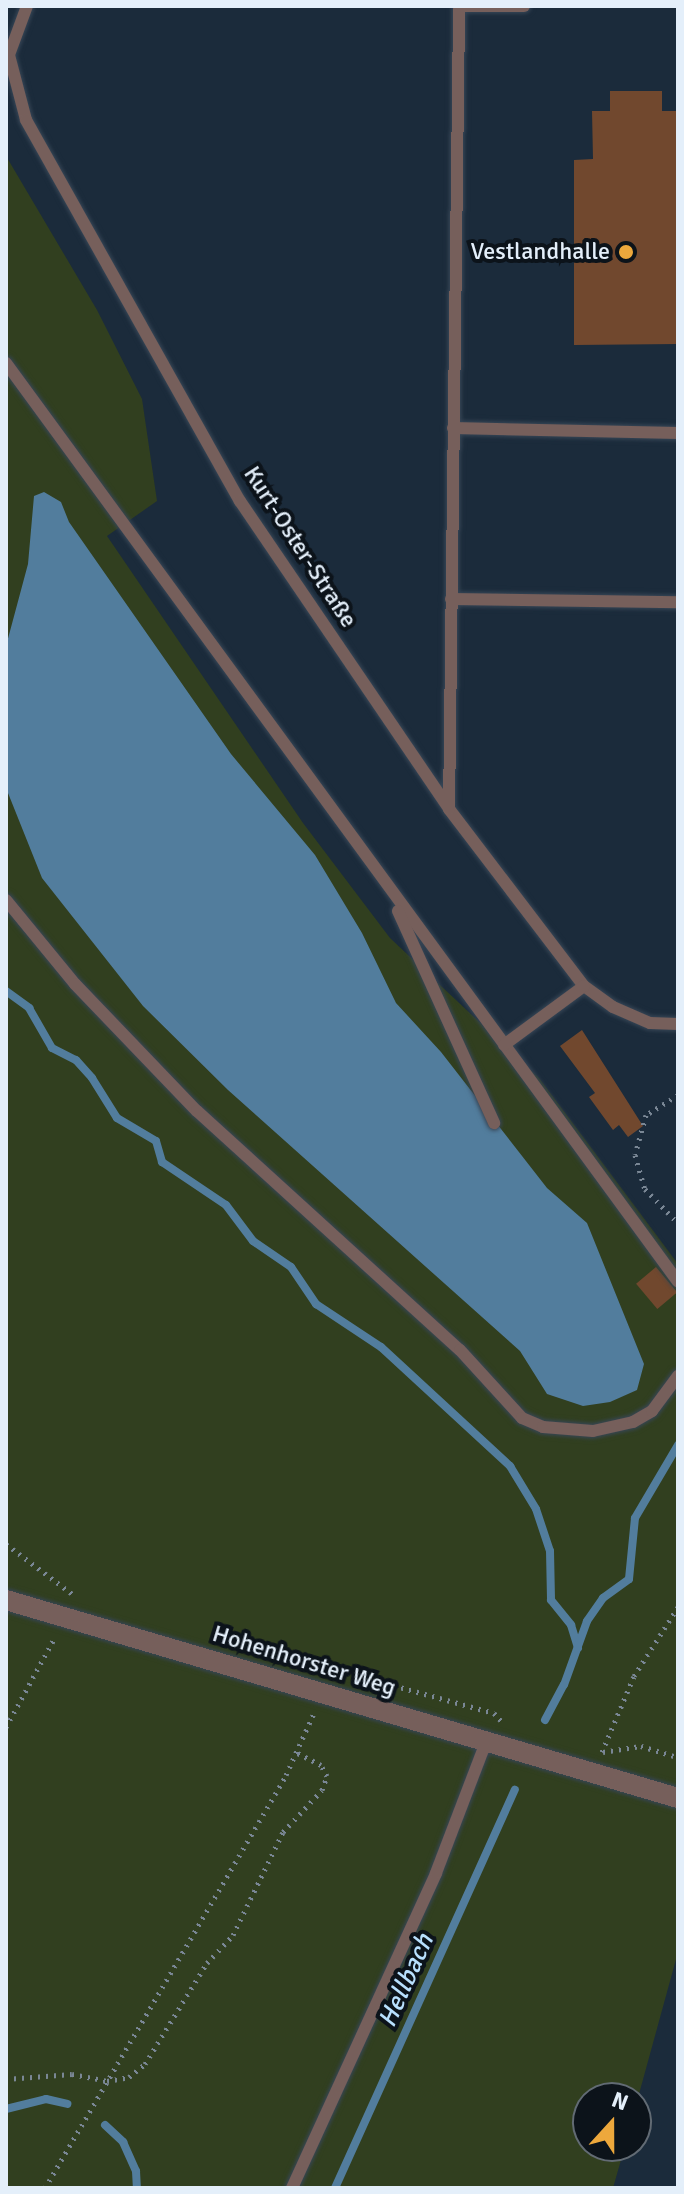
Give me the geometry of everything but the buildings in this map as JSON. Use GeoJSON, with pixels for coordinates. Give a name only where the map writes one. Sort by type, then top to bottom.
{"type":"FeatureCollection","features":[{"type":"Feature","properties":{"kind":"street","name":"Hohenhorster Weg"},"geometry":{"type":"LineString","coordinates":[[6,1600],[678,1798]]}},
{"type":"Feature","properties":{"kind":"street","name":"Hohenhorster Weg"},"geometry":{"type":"LineString","coordinates":[[587,1772],[623,1770],[678,1784]]}},
{"type":"Feature","properties":{"kind":"lane","name":"Kurt-Oster-Straße"},"geometry":{"type":"LineString","coordinates":[[27,6],[7,55],[26,120],[240,501],[449,809],[584,986],[613,1007],[650,1023],[678,1024]]}},
{"type":"Feature","properties":{"kind":"lane"},"geometry":{"type":"LineString","coordinates":[[449,809],[459,7],[524,6]]}},
{"type":"Feature","properties":{"kind":"lane"},"geometry":{"type":"LineString","coordinates":[[6,363],[678,1282]]}},
{"type":"Feature","properties":{"kind":"lane"},"geometry":{"type":"LineString","coordinates":[[453,428],[678,433]]}},
{"type":"Feature","properties":{"kind":"lane"},"geometry":{"type":"LineString","coordinates":[[451,599],[678,602]]}},
{"type":"Feature","properties":{"kind":"lane"},"geometry":{"type":"LineString","coordinates":[[387,886],[494,1123]]}},
{"type":"Feature","properties":{"kind":"lane"},"geometry":{"type":"LineString","coordinates":[[6,900],[75,984],[197,1111],[460,1350],[522,1418],[543,1427],[593,1431],[633,1422],[652,1411],[678,1376]]}},
{"type":"Feature","properties":{"kind":"lane"},"geometry":{"type":"LineString","coordinates":[[504,1045],[584,986]]}},
{"type":"Feature","properties":{"kind":"lane"},"geometry":{"type":"LineString","coordinates":[[292,2188],[436,1873],[486,1742]]}},
{"type":"Feature","properties":{"kind":"path"},"geometry":{"type":"LineString","coordinates":[[677,1221],[640,1179],[635,1141],[646,1115],[678,1095]]}},
{"type":"Feature","properties":{"kind":"path"},"geometry":{"type":"LineString","coordinates":[[6,1544],[77,1597],[91,1601]]}},
{"type":"Feature","properties":{"kind":"path"},"geometry":{"type":"LineString","coordinates":[[6,1727],[77,1597]]}},
{"type":"Feature","properties":{"kind":"path"},"geometry":{"type":"LineString","coordinates":[[602,1752],[634,1676],[678,1607]]}},
{"type":"Feature","properties":{"kind":"path"},"geometry":{"type":"LineString","coordinates":[[234,1641],[494,1713],[507,1727]]}},
{"type":"Feature","properties":{"kind":"path"},"geometry":{"type":"LineString","coordinates":[[45,2188],[296,1752],[323,1694]]}},
{"type":"Feature","properties":{"kind":"path"},"geometry":{"type":"LineString","coordinates":[[589,1749],[602,1752],[641,1746],[678,1757]]}},
{"type":"Feature","properties":{"kind":"path"},"geometry":{"type":"LineString","coordinates":[[6,2079],[72,2074],[107,2081],[129,2077],[145,2064],[207,1963],[233,1935],[283,1832],[322,1790],[327,1776],[321,1765],[296,1752]]}},
{"type":"Feature","properties":{"kind":"green space"},"geometry":{"type":"Polygon","coordinates":[[[6,156],[97,310],[142,399],[157,501],[107,536],[303,823],[390,938],[539,1078],[678,1264],[678,1952],[642,2082],[572,2082],[572,2162],[620,2162],[613,2188],[6,2188],[6,156]]]}},
{"type":"Feature","properties":{"kind":"water"},"geometry":{"type":"Polygon","coordinates":[[[44,492],[61,502],[69,522],[231,754],[315,855],[362,933],[396,1003],[441,1052],[547,1188],[587,1223],[644,1364],[637,1390],[610,1402],[583,1406],[547,1394],[520,1351],[228,1090],[143,1006],[42,878],[6,788],[6,646],[28,564],[34,496],[44,492]]]}},
{"type":"Feature","properties":{"kind":"waterway"},"geometry":{"type":"LineString","coordinates":[[6,991],[29,1008],[52,1048],[76,1060],[92,1078],[117,1118],[156,1141],[162,1162],[226,1205],[253,1241],[291,1267],[316,1304],[381,1347],[510,1466],[536,1509],[550,1551],[551,1600],[571,1625],[578,1648]]}},
{"type":"Feature","properties":{"kind":"waterway","name":"Hellbach"},"geometry":{"type":"LineString","coordinates":[[545,1720],[564,1685],[587,1621],[603,1598],[629,1579],[635,1518],[678,1445]]}},
{"type":"Feature","properties":{"kind":"waterway","name":"Hellbach"},"geometry":{"type":"LineString","coordinates":[[335,2188],[515,1790]]}},
{"type":"Feature","properties":{"kind":"waterway"},"geometry":{"type":"LineString","coordinates":[[6,2109],[46,2099],[67,2104]]}},
{"type":"Feature","properties":{"kind":"waterway"},"geometry":{"type":"LineString","coordinates":[[105,2125],[123,2142],[136,2171],[137,2188]]}},
{"type":"Feature","properties":{"kind":"place","name":"Vestlandhalle"},"geometry":{"type":"Point","coordinates":[626,252]}}]}
